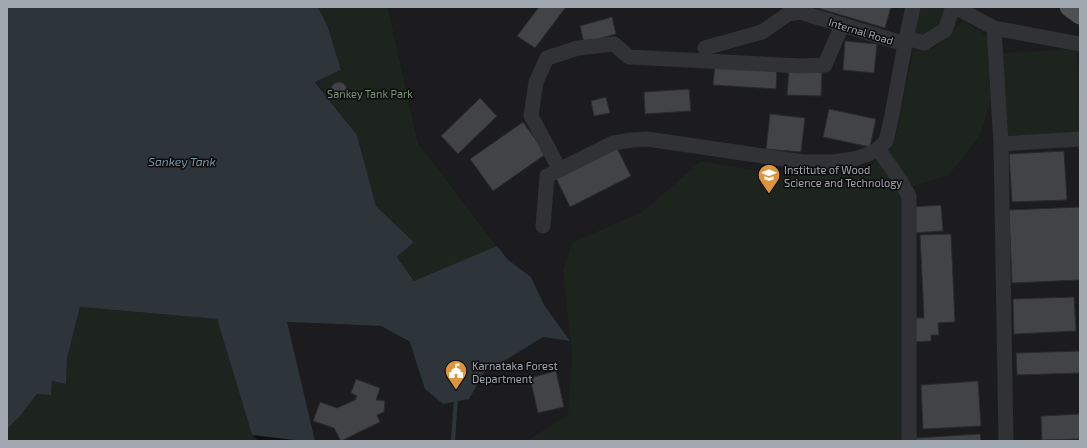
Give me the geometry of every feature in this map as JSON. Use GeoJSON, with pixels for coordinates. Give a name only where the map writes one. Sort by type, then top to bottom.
{"type":"FeatureCollection","features":[{"type":"Feature","properties":{"kind":"main road"},"geometry":{"type":"LineString","coordinates":[[1069,7],[1080,15]]}},
{"type":"Feature","properties":{"kind":"lane"},"geometry":{"type":"LineString","coordinates":[[543,226],[547,176],[613,143],[632,140],[647,140],[804,162],[832,162],[854,159],[878,149],[886,141],[913,7]]}},
{"type":"Feature","properties":{"kind":"lane"},"geometry":{"type":"LineString","coordinates":[[954,7],[994,28],[1080,44]]}},
{"type":"Feature","properties":{"kind":"lane","name":"Internal Road"},"geometry":{"type":"LineString","coordinates":[[705,48],[762,32],[788,14],[800,12],[842,25],[905,41],[924,43],[945,30],[954,7]]}},
{"type":"Feature","properties":{"kind":"lane"},"geometry":{"type":"LineString","coordinates":[[560,170],[531,116],[536,82],[547,58],[578,48],[614,44],[629,57],[802,66],[825,65],[842,25]]}},
{"type":"Feature","properties":{"kind":"lane"},"geometry":{"type":"LineString","coordinates":[[994,28],[1001,144],[1006,441]]}},
{"type":"Feature","properties":{"kind":"lane"},"geometry":{"type":"LineString","coordinates":[[1001,144],[1080,139]]}},
{"type":"Feature","properties":{"kind":"lane"},"geometry":{"type":"LineString","coordinates":[[878,149],[898,177],[909,196],[909,441]]}},
{"type":"Feature","properties":{"kind":"shaded area","name":"Institute of Wood Science and Technology"},"geometry":{"type":"Polygon","coordinates":[[[388,7],[1056,7],[1080,24],[1080,441],[315,441],[286,322],[381,326],[409,342],[497,246],[418,143],[388,7]]]}},
{"type":"Feature","properties":{"kind":"green space","name":"Sankey Tank Park"},"geometry":{"type":"Polygon","coordinates":[[[318,7],[388,7],[418,143],[497,246],[415,282],[397,257],[414,242],[376,206],[357,135],[315,81],[341,70],[328,27],[318,7]]]}},
{"type":"Feature","properties":{"kind":"green space"},"geometry":{"type":"Polygon","coordinates":[[[918,7],[946,8],[939,26],[923,36],[912,33],[918,7]]]}},
{"type":"Feature","properties":{"kind":"green space"},"geometry":{"type":"Polygon","coordinates":[[[963,21],[982,32],[991,43],[994,88],[981,134],[949,175],[910,187],[885,151],[895,140],[913,52],[937,47],[963,21]]]}},
{"type":"Feature","properties":{"kind":"green space"},"geometry":{"type":"Polygon","coordinates":[[[1077,49],[1080,134],[1006,137],[1002,53],[1077,49]]]}},
{"type":"Feature","properties":{"kind":"green space"},"geometry":{"type":"Polygon","coordinates":[[[878,158],[902,190],[906,441],[526,441],[568,415],[572,356],[563,269],[573,242],[642,212],[701,161],[788,177],[865,172],[878,158]]]}},
{"type":"Feature","properties":{"kind":"green space"},"geometry":{"type":"Polygon","coordinates":[[[80,307],[217,319],[252,435],[259,441],[7,441],[7,429],[21,415],[37,394],[52,381],[66,384],[67,359],[80,307]]]}},
{"type":"Feature","properties":{"kind":"water","name":"Sankey Tank"},"geometry":{"type":"Polygon","coordinates":[[[7,7],[318,7],[328,27],[341,70],[315,82],[357,135],[376,206],[414,242],[397,257],[414,281],[497,246],[508,260],[531,277],[544,305],[570,341],[543,337],[483,374],[469,399],[443,404],[425,389],[410,342],[381,326],[287,322],[315,441],[303,441],[252,435],[217,319],[80,307],[67,359],[66,384],[52,381],[51,395],[37,394],[21,415],[7,429],[7,7]]]}},
{"type":"Feature","properties":{"kind":"building"},"geometry":{"type":"Polygon","coordinates":[[[539,7],[566,7],[535,48],[517,36],[539,7]]]}},
{"type":"Feature","properties":{"kind":"building"},"geometry":{"type":"Polygon","coordinates":[[[814,7],[891,7],[885,28],[814,7]]]}},
{"type":"Feature","properties":{"kind":"building"},"geometry":{"type":"Polygon","coordinates":[[[612,17],[616,34],[584,43],[580,26],[612,17]]]}},
{"type":"Feature","properties":{"kind":"building"},"geometry":{"type":"Polygon","coordinates":[[[845,41],[877,44],[874,73],[843,70],[845,41]]]}},
{"type":"Feature","properties":{"kind":"building"},"geometry":{"type":"Polygon","coordinates":[[[715,63],[777,66],[776,89],[713,85],[715,63]]]}},
{"type":"Feature","properties":{"kind":"building"},"geometry":{"type":"Polygon","coordinates":[[[789,70],[822,72],[821,96],[787,95],[789,70]]]}},
{"type":"Feature","properties":{"kind":"building"},"geometry":{"type":"Polygon","coordinates":[[[339,82],[345,84],[347,90],[345,96],[339,98],[333,96],[331,90],[333,84],[339,82]]]}},
{"type":"Feature","properties":{"kind":"building"},"geometry":{"type":"Polygon","coordinates":[[[689,89],[691,111],[645,114],[644,92],[689,89]]]}},
{"type":"Feature","properties":{"kind":"building"},"geometry":{"type":"Polygon","coordinates":[[[606,97],[610,113],[594,116],[591,101],[606,97]]]}},
{"type":"Feature","properties":{"kind":"building"},"geometry":{"type":"Polygon","coordinates":[[[480,98],[497,116],[458,154],[441,136],[480,98]]]}},
{"type":"Feature","properties":{"kind":"building"},"geometry":{"type":"Polygon","coordinates":[[[829,109],[876,119],[870,147],[823,137],[829,109]]]}},
{"type":"Feature","properties":{"kind":"building"},"geometry":{"type":"Polygon","coordinates":[[[770,114],[805,118],[801,152],[766,149],[770,114]]]}},
{"type":"Feature","properties":{"kind":"building"},"geometry":{"type":"Polygon","coordinates":[[[523,122],[546,154],[493,191],[470,159],[523,122]]]}},
{"type":"Feature","properties":{"kind":"building"},"geometry":{"type":"Polygon","coordinates":[[[617,148],[631,176],[570,207],[556,178],[617,148]]]}},
{"type":"Feature","properties":{"kind":"building"},"geometry":{"type":"Polygon","coordinates":[[[1064,151],[1067,200],[1012,202],[1009,154],[1064,151]]]}},
{"type":"Feature","properties":{"kind":"building"},"geometry":{"type":"Polygon","coordinates":[[[941,205],[943,231],[912,233],[911,207],[941,205]]]}},
{"type":"Feature","properties":{"kind":"building"},"geometry":{"type":"Polygon","coordinates":[[[1080,207],[1080,280],[1012,283],[1009,210],[1080,207]]]}},
{"type":"Feature","properties":{"kind":"building"},"geometry":{"type":"Polygon","coordinates":[[[951,234],[955,322],[938,323],[939,335],[931,335],[931,341],[914,342],[913,318],[924,318],[920,235],[951,234]]]}},
{"type":"Feature","properties":{"kind":"building"},"geometry":{"type":"Polygon","coordinates":[[[1074,297],[1076,331],[1014,334],[1013,299],[1074,297]]]}},
{"type":"Feature","properties":{"kind":"building"},"geometry":{"type":"Polygon","coordinates":[[[1080,351],[1080,373],[1017,375],[1016,353],[1080,351]]]}},
{"type":"Feature","properties":{"kind":"building"},"geometry":{"type":"Polygon","coordinates":[[[556,371],[564,407],[538,413],[530,378],[556,371]]]}},
{"type":"Feature","properties":{"kind":"building"},"geometry":{"type":"Polygon","coordinates":[[[356,379],[380,388],[376,400],[385,401],[384,412],[377,415],[380,422],[341,441],[334,428],[313,421],[320,402],[337,408],[355,400],[357,396],[351,393],[356,379]]]}},
{"type":"Feature","properties":{"kind":"building"},"geometry":{"type":"Polygon","coordinates":[[[978,381],[981,426],[923,429],[921,385],[978,381]]]}},
{"type":"Feature","properties":{"kind":"building"},"geometry":{"type":"Polygon","coordinates":[[[1080,414],[1080,439],[1042,440],[1041,416],[1080,414]]]}},
{"type":"Feature","properties":{"kind":"building"},"geometry":{"type":"Polygon","coordinates":[[[980,434],[981,441],[916,441],[916,438],[980,434]]]}},
{"type":"Feature","properties":{"kind":"waterway"},"geometry":{"type":"LineString","coordinates":[[453,441],[456,398]]}},
{"type":"Feature","properties":{"kind":"place","name":"Institute of Wood Science and Technology"},"geometry":{"type":"Point","coordinates":[769,194]}},
{"type":"Feature","properties":{"kind":"place","name":"Karnataka Forest Department"},"geometry":{"type":"Point","coordinates":[456,390]}}]}
